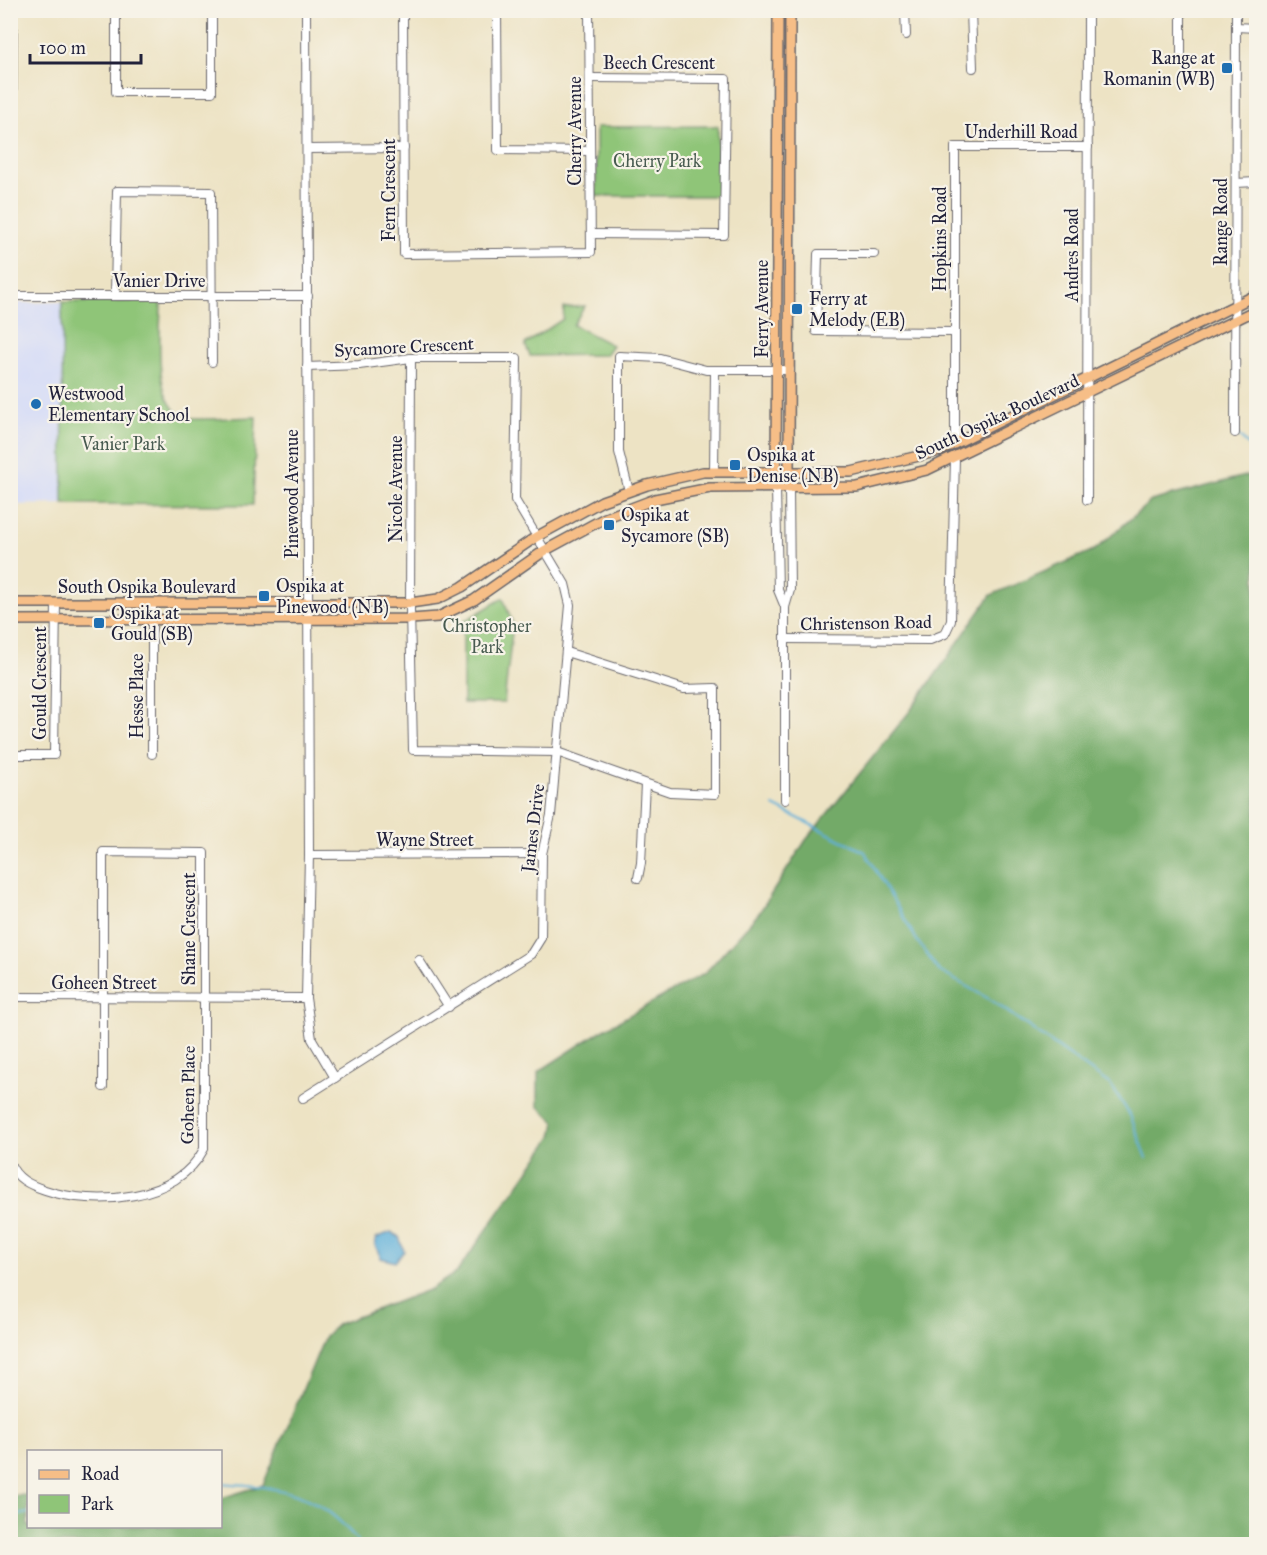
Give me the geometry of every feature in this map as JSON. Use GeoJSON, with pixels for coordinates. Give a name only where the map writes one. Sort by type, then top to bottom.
{"type":"FeatureCollection","features":[{"type":"Feature","properties":{"kind":"main road","name":"Ferry Avenue"},"geometry":{"type":"LineString","coordinates":[[776,488],[778,10]]}},
{"type":"Feature","properties":{"kind":"main road","name":"Ferry Avenue"},"geometry":{"type":"LineString","coordinates":[[789,488],[790,10]]}},
{"type":"Feature","properties":{"kind":"main road","name":"South Ospika Boulevard"},"geometry":{"type":"LineString","coordinates":[[10,603],[410,603],[438,598],[462,587],[536,537],[602,501],[629,491],[681,477],[714,472],[851,472],[940,451],[1257,295]]}},
{"type":"Feature","properties":{"kind":"main road","name":"South Ospika Boulevard"},"geometry":{"type":"LineString","coordinates":[[10,620],[411,620],[438,617],[474,600],[544,550],[605,519],[655,499],[710,488],[857,487],[927,470],[1257,310]]}},
{"type":"Feature","properties":{"kind":"street"},"geometry":{"type":"LineString","coordinates":[[11,296],[13,10]]}},
{"type":"Feature","properties":{"kind":"street"},"geometry":{"type":"LineString","coordinates":[[116,10],[116,92],[212,92],[212,10]]}},
{"type":"Feature","properties":{"kind":"street","name":"Pinewood Avenue"},"geometry":{"type":"LineString","coordinates":[[306,10],[309,855],[306,998],[312,1039],[335,1078]]}},
{"type":"Feature","properties":{"kind":"street","name":"Fern Crescent"},"geometry":{"type":"LineString","coordinates":[[403,10],[404,254],[591,252]]}},
{"type":"Feature","properties":{"kind":"street"},"geometry":{"type":"LineString","coordinates":[[497,10],[498,150],[590,151]]}},
{"type":"Feature","properties":{"kind":"street","name":"Cherry Avenue"},"geometry":{"type":"LineString","coordinates":[[589,10],[591,252]]}},
{"type":"Feature","properties":{"kind":"street"},"geometry":{"type":"LineString","coordinates":[[905,10],[906,35]]}},
{"type":"Feature","properties":{"kind":"street"},"geometry":{"type":"LineString","coordinates":[[971,10],[973,68]]}},
{"type":"Feature","properties":{"kind":"street","name":"Andres Road"},"geometry":{"type":"LineString","coordinates":[[1087,500],[1088,10]]}},
{"type":"Feature","properties":{"kind":"street"},"geometry":{"type":"LineString","coordinates":[[1181,54],[1182,10]]}},
{"type":"Feature","properties":{"kind":"street","name":"Range Road"},"geometry":{"type":"LineString","coordinates":[[1235,433],[1236,10]]}},
{"type":"Feature","properties":{"kind":"street"},"geometry":{"type":"LineString","coordinates":[[1236,27],[1257,28]]}},
{"type":"Feature","properties":{"kind":"street","name":"Beech Crescent"},"geometry":{"type":"LineString","coordinates":[[590,78],[726,79],[724,235],[591,234]]}},
{"type":"Feature","properties":{"kind":"street","name":"Underhill Road"},"geometry":{"type":"LineString","coordinates":[[955,147],[1088,147]]}},
{"type":"Feature","properties":{"kind":"street","name":"Hopkins Road"},"geometry":{"type":"LineString","coordinates":[[955,147],[955,443]]}},
{"type":"Feature","properties":{"kind":"street"},"geometry":{"type":"LineString","coordinates":[[307,149],[404,148]]}},
{"type":"Feature","properties":{"kind":"street"},"geometry":{"type":"LineString","coordinates":[[1236,183],[1257,182]]}},
{"type":"Feature","properties":{"kind":"street"},"geometry":{"type":"LineString","coordinates":[[115,296],[117,191],[211,192],[212,362]]}},
{"type":"Feature","properties":{"kind":"street"},"geometry":{"type":"LineString","coordinates":[[874,254],[818,254],[816,331],[955,332]]}},
{"type":"Feature","properties":{"kind":"street","name":"Vanier Drive"},"geometry":{"type":"LineString","coordinates":[[11,296],[308,297]]}},
{"type":"Feature","properties":{"kind":"street"},"geometry":{"type":"LineString","coordinates":[[629,491],[619,452],[619,356],[660,358],[716,370],[790,369]]}},
{"type":"Feature","properties":{"kind":"street","name":"Sycamore Crescent"},"geometry":{"type":"LineString","coordinates":[[307,367],[359,365],[411,358],[517,358],[515,500],[544,550]]}},
{"type":"Feature","properties":{"kind":"street","name":"Nicole Avenue"},"geometry":{"type":"LineString","coordinates":[[411,358],[410,603],[413,750],[557,752]]}},
{"type":"Feature","properties":{"kind":"street"},"geometry":{"type":"LineString","coordinates":[[714,472],[716,370]]}},
{"type":"Feature","properties":{"kind":"street","name":"Christenson Road"},"geometry":{"type":"LineString","coordinates":[[787,639],[930,640],[945,634],[951,621],[955,458]]}},
{"type":"Feature","properties":{"kind":"street","name":"Ferry Avenue"},"geometry":{"type":"LineString","coordinates":[[776,488],[778,590],[785,607],[787,639],[785,800]]}},
{"type":"Feature","properties":{"kind":"street","name":"Ferry Avenue"},"geometry":{"type":"LineString","coordinates":[[785,607],[790,591],[789,488]]}},
{"type":"Feature","properties":{"kind":"street","name":"James Drive"},"geometry":{"type":"LineString","coordinates":[[303,1098],[531,954],[541,938],[542,854],[551,815],[570,605],[565,584],[544,550]]}},
{"type":"Feature","properties":{"kind":"street","name":"Gould Crescent"},"geometry":{"type":"LineString","coordinates":[[10,755],[54,755],[56,603]]}},
{"type":"Feature","properties":{"kind":"street","name":"Hesse Place"},"geometry":{"type":"LineString","coordinates":[[152,603],[152,754]]}},
{"type":"Feature","properties":{"kind":"street"},"geometry":{"type":"LineString","coordinates":[[557,752],[670,792],[715,794],[715,688],[684,689],[566,652]]}},
{"type":"Feature","properties":{"kind":"street"},"geometry":{"type":"LineString","coordinates":[[638,878],[645,784]]}},
{"type":"Feature","properties":{"kind":"street","name":"Shane Crescent"},"geometry":{"type":"LineString","coordinates":[[103,998],[103,852],[204,853],[204,998]]}},
{"type":"Feature","properties":{"kind":"street","name":"Wayne Street"},"geometry":{"type":"LineString","coordinates":[[309,855],[542,854]]}},
{"type":"Feature","properties":{"kind":"street"},"geometry":{"type":"LineString","coordinates":[[419,960],[448,1007]]}},
{"type":"Feature","properties":{"kind":"street","name":"Goheen Street"},"geometry":{"type":"LineString","coordinates":[[10,997],[306,998]]}},
{"type":"Feature","properties":{"kind":"street"},"geometry":{"type":"LineString","coordinates":[[103,998],[103,1087]]}},
{"type":"Feature","properties":{"kind":"street","name":"Goheen Place"},"geometry":{"type":"LineString","coordinates":[[10,1163],[14,1174],[32,1186],[62,1196],[102,1200],[134,1196],[171,1181],[197,1162],[204,1149],[204,998]]}},
{"type":"Feature","properties":{"kind":"shaded area","name":"Westwood Elementary School"},"geometry":{"type":"Polygon","coordinates":[[[62,302],[63,504],[11,505],[10,303],[62,302]]]}},
{"type":"Feature","properties":{"kind":"green space","name":"Cherry Park"},"geometry":{"type":"Polygon","coordinates":[[[718,126],[718,196],[596,196],[596,127],[718,126]]]}},
{"type":"Feature","properties":{"kind":"green space","name":"Vanier Park"},"geometry":{"type":"Polygon","coordinates":[[[161,301],[160,366],[167,398],[175,410],[186,418],[192,419],[256,417],[253,505],[63,504],[62,302],[161,301]]]}},
{"type":"Feature","properties":{"kind":"green space"},"geometry":{"type":"Polygon","coordinates":[[[585,306],[573,325],[612,345],[605,355],[530,356],[525,344],[563,319],[564,308],[585,306]]]}},
{"type":"Feature","properties":{"kind":"green space"},"geometry":{"type":"Polygon","coordinates":[[[1256,473],[1256,1544],[11,1544],[11,1496],[27,1495],[27,1528],[222,1528],[222,1498],[263,1485],[325,1336],[338,1324],[431,1289],[457,1272],[552,1137],[555,1122],[538,1106],[538,1072],[601,1031],[705,973],[759,913],[806,840],[910,711],[991,595],[1096,549],[1151,501],[1256,473]]]}},
{"type":"Feature","properties":{"kind":"green space","name":"Christopher Park"},"geometry":{"type":"Polygon","coordinates":[[[503,598],[513,624],[504,703],[463,703],[463,622],[503,598]]]}},
{"type":"Feature","properties":{"kind":"water"},"geometry":{"type":"Polygon","coordinates":[[[391,1232],[399,1237],[404,1251],[395,1262],[381,1258],[375,1245],[376,1238],[391,1232]]]}},
{"type":"Feature","properties":{"kind":"waterway"},"geometry":{"type":"LineString","coordinates":[[1237,434],[1256,453]]}},
{"type":"Feature","properties":{"kind":"waterway"},"geometry":{"type":"LineString","coordinates":[[774,806],[865,852],[918,942],[939,971],[991,1000],[1111,1085],[1130,1115],[1147,1158]]}},
{"type":"Feature","properties":{"kind":"waterway"},"geometry":{"type":"LineString","coordinates":[[222,1483],[263,1487],[299,1495],[330,1513],[360,1544]]}},
{"type":"Feature","properties":{"kind":"waterway"},"geometry":{"type":"LineString","coordinates":[[10,1517],[27,1513]]}},
{"type":"Feature","properties":{"kind":"place","name":"Range at Romanin (WB)"},"geometry":{"type":"Point","coordinates":[1227,68]}},
{"type":"Feature","properties":{"kind":"place","name":"Ferry at Melody (EB)"},"geometry":{"type":"Point","coordinates":[797,309]}},
{"type":"Feature","properties":{"kind":"place","name":"Westwood Elementary School"},"geometry":{"type":"Point","coordinates":[36,404]}},
{"type":"Feature","properties":{"kind":"place","name":"Ospika at Denise (NB)"},"geometry":{"type":"Point","coordinates":[735,465]}},
{"type":"Feature","properties":{"kind":"place","name":"Ospika at Sycamore (SB)"},"geometry":{"type":"Point","coordinates":[609,525]}},
{"type":"Feature","properties":{"kind":"place","name":"Ospika at Pinewood (NB)"},"geometry":{"type":"Point","coordinates":[264,596]}},
{"type":"Feature","properties":{"kind":"place","name":"Ospika at Gould (SB)"},"geometry":{"type":"Point","coordinates":[99,623]}}]}
